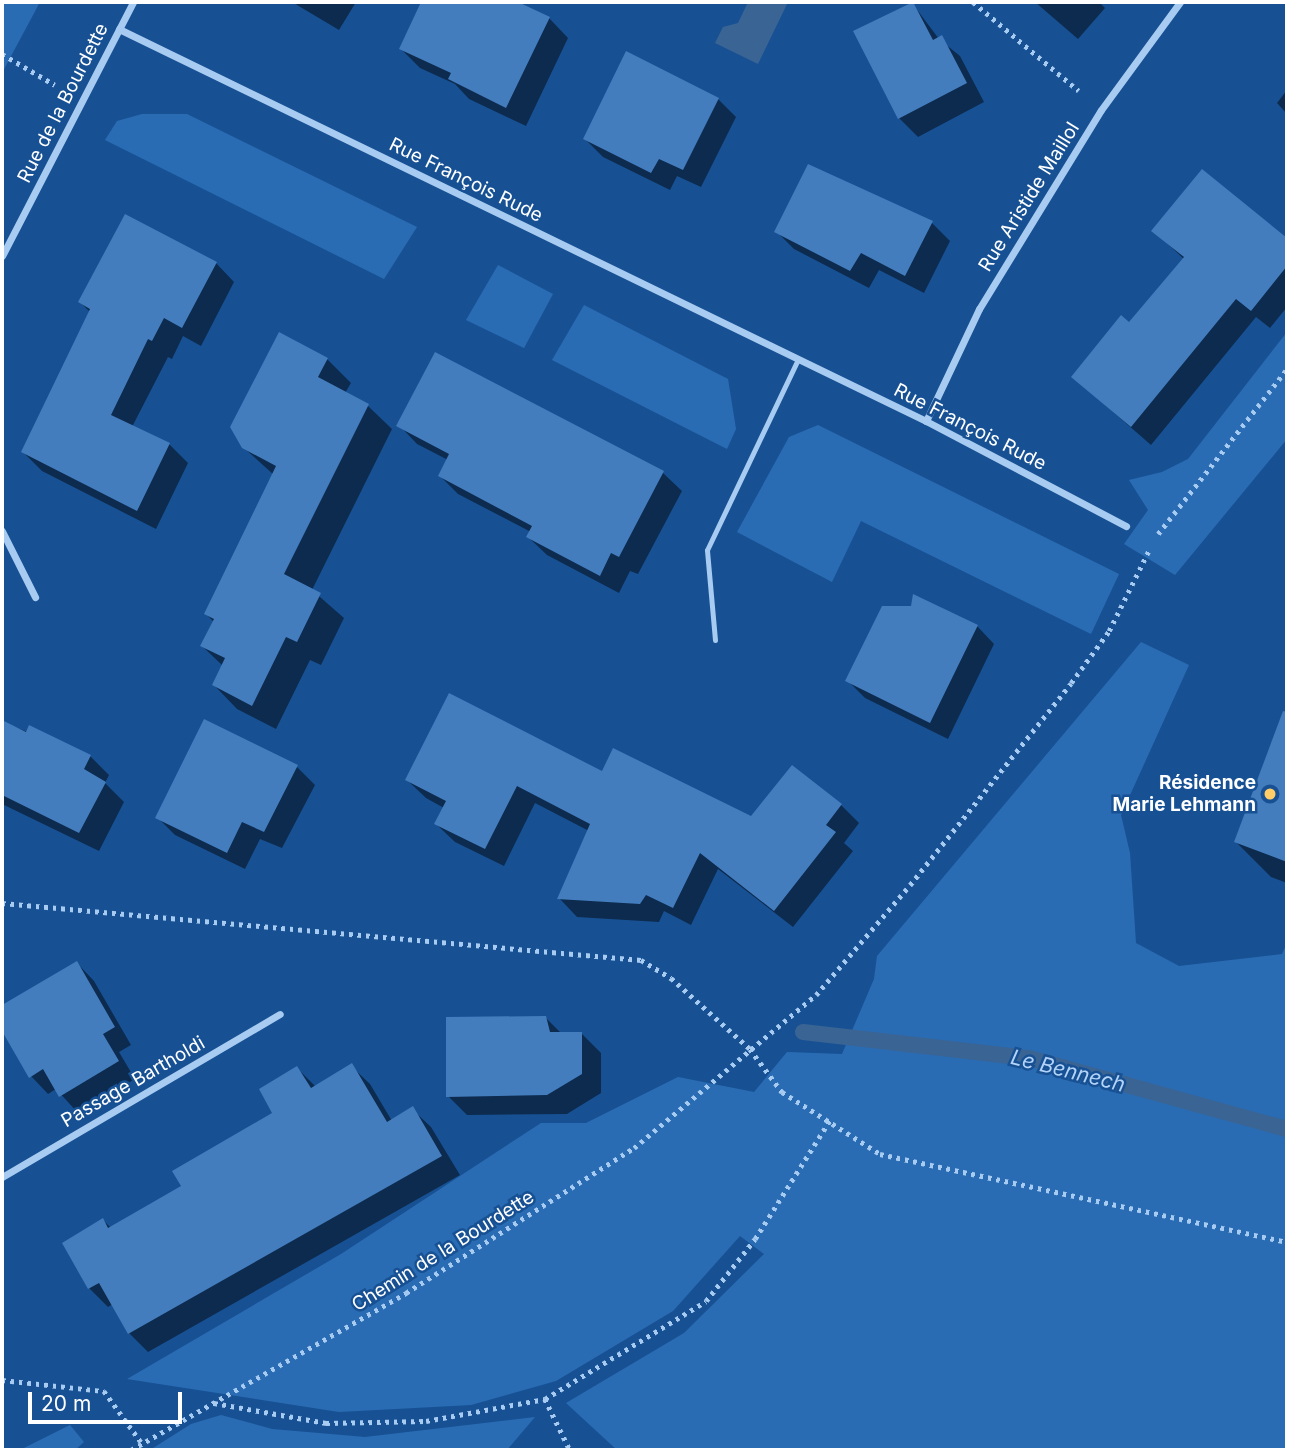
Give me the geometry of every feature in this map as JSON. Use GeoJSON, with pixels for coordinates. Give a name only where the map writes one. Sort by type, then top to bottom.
{"type":"FeatureCollection","features":[{"type":"Feature","properties":{"kind":"street","name":"Rue de la Bourdette"},"geometry":{"type":"LineString","coordinates":[[2,256],[133,2]]}},
{"type":"Feature","properties":{"kind":"street","name":"Rue Aristide Maillol"},"geometry":{"type":"LineString","coordinates":[[926,421],[979,309],[1101,110],[1180,2]]}},
{"type":"Feature","properties":{"kind":"street","name":"Rue François Rude"},"geometry":{"type":"LineString","coordinates":[[119,29],[797,361],[926,421],[1126,526]]}},
{"type":"Feature","properties":{"kind":"street"},"geometry":{"type":"LineString","coordinates":[[2,531],[35,597]]}},
{"type":"Feature","properties":{"kind":"street","name":"Passage Bartholdi"},"geometry":{"type":"LineString","coordinates":[[2,1177],[280,1014]]}},
{"type":"Feature","properties":{"kind":"lane"},"geometry":{"type":"LineString","coordinates":[[715,640],[707,550],[797,361]]}},
{"type":"Feature","properties":{"kind":"path"},"geometry":{"type":"LineString","coordinates":[[973,2],[1101,110]]}},
{"type":"Feature","properties":{"kind":"path"},"geometry":{"type":"LineString","coordinates":[[2,54],[10,63],[84,99]]}},
{"type":"Feature","properties":{"kind":"path","name":"Chemin de la Bourdette"},"geometry":{"type":"LineString","coordinates":[[131,1450],[406,1293],[635,1148],[816,995],[910,885],[1071,682],[1109,631],[1174,508],[1287,369]]}},
{"type":"Feature","properties":{"kind":"path"},"geometry":{"type":"LineString","coordinates":[[2,903],[641,960],[671,978],[750,1049],[782,1092],[830,1119],[880,1154],[1287,1242]]}},
{"type":"Feature","properties":{"kind":"path"},"geometry":{"type":"LineString","coordinates":[[213,1402],[326,1423],[426,1420],[545,1399],[706,1301],[755,1239],[830,1119]]}},
{"type":"Feature","properties":{"kind":"path"},"geometry":{"type":"LineString","coordinates":[[2,1380],[104,1391],[141,1442]]}},
{"type":"Feature","properties":{"kind":"path"},"geometry":{"type":"LineString","coordinates":[[545,1399],[570,1450]]}},
{"type":"Feature","properties":{"kind":"shaded area"},"geometry":{"type":"Polygon","coordinates":[[[2,2],[40,2],[2,73],[2,2]]]}},
{"type":"Feature","properties":{"kind":"shaded area"},"geometry":{"type":"Polygon","coordinates":[[[748,2],[788,2],[758,64],[715,43],[723,27],[738,23],[748,2]]]}},
{"type":"Feature","properties":{"kind":"shaded area"},"geometry":{"type":"Polygon","coordinates":[[[142,114],[187,114],[417,227],[384,279],[105,140],[117,121],[142,114]]]}},
{"type":"Feature","properties":{"kind":"shaded area"},"geometry":{"type":"Polygon","coordinates":[[[498,265],[553,294],[524,348],[466,320],[498,265]]]}},
{"type":"Feature","properties":{"kind":"shaded area"},"geometry":{"type":"Polygon","coordinates":[[[584,305],[728,379],[736,429],[727,449],[552,360],[584,305]]]}},
{"type":"Feature","properties":{"kind":"shaded area"},"geometry":{"type":"Polygon","coordinates":[[[1287,332],[1287,439],[1175,575],[1124,544],[1148,510],[1129,480],[1162,472],[1188,459],[1287,332]]]}},
{"type":"Feature","properties":{"kind":"shaded area"},"geometry":{"type":"Polygon","coordinates":[[[818,425],[1119,574],[1091,634],[861,521],[832,582],[737,532],[789,437],[818,425]]]}},
{"type":"Feature","properties":{"kind":"shaded area"},"geometry":{"type":"Polygon","coordinates":[[[1141,642],[1189,665],[1121,815],[1130,853],[1136,943],[1179,966],[1282,954],[1287,943],[1287,1450],[617,1450],[566,1403],[684,1333],[764,1254],[740,1236],[673,1311],[556,1381],[471,1405],[339,1412],[127,1379],[341,1254],[541,1123],[586,1123],[678,1077],[754,1092],[787,1052],[842,1054],[874,979],[877,956],[1141,642]]]}},
{"type":"Feature","properties":{"kind":"shaded area"},"geometry":{"type":"Polygon","coordinates":[[[221,1415],[272,1429],[365,1437],[535,1417],[507,1450],[150,1450],[191,1424],[221,1415]]]}},
{"type":"Feature","properties":{"kind":"shaded area"},"geometry":{"type":"Polygon","coordinates":[[[70,1425],[84,1442],[75,1450],[20,1450],[70,1425]]]}},
{"type":"Feature","properties":{"kind":"building"},"geometry":{"type":"Polygon","coordinates":[[[421,2],[518,2],[550,17],[506,108],[448,79],[451,73],[399,49],[421,2]]]}},
{"type":"Feature","properties":{"kind":"building"},"geometry":{"type":"Polygon","coordinates":[[[913,2],[933,40],[942,35],[967,83],[898,119],[853,31],[913,2]]]}},
{"type":"Feature","properties":{"kind":"building"},"geometry":{"type":"Polygon","coordinates":[[[626,51],[719,98],[683,170],[659,159],[651,173],[583,139],[626,51]]]}},
{"type":"Feature","properties":{"kind":"building"},"geometry":{"type":"Polygon","coordinates":[[[808,164],[933,221],[905,276],[861,253],[850,271],[774,232],[808,164]]]}},
{"type":"Feature","properties":{"kind":"building"},"geometry":{"type":"Polygon","coordinates":[[[1202,169],[1287,238],[1287,266],[1251,311],[1236,299],[1131,427],[1071,377],[1121,315],[1129,322],[1184,257],[1151,231],[1202,169]]]}},
{"type":"Feature","properties":{"kind":"building"},"geometry":{"type":"Polygon","coordinates":[[[125,214],[217,262],[182,328],[164,318],[152,341],[148,339],[111,415],[170,443],[137,511],[21,452],[90,309],[78,302],[125,214]]]}},
{"type":"Feature","properties":{"kind":"building"},"geometry":{"type":"Polygon","coordinates":[[[279,332],[328,358],[318,377],[369,404],[284,574],[321,593],[297,642],[286,637],[252,706],[212,685],[225,658],[200,646],[214,619],[204,614],[276,466],[242,448],[230,427],[279,332]]]}},
{"type":"Feature","properties":{"kind":"building"},"geometry":{"type":"Polygon","coordinates":[[[435,352],[664,471],[619,557],[611,553],[600,576],[526,537],[532,526],[438,476],[449,454],[396,426],[435,352]]]}},
{"type":"Feature","properties":{"kind":"building"},"geometry":{"type":"Polygon","coordinates":[[[913,594],[978,625],[930,723],[845,681],[882,606],[911,606],[913,594]]]}},
{"type":"Feature","properties":{"kind":"building"},"geometry":{"type":"Polygon","coordinates":[[[449,693],[602,771],[613,748],[751,816],[792,765],[842,804],[826,825],[836,832],[774,911],[700,853],[673,908],[646,895],[640,904],[557,899],[590,824],[517,786],[485,849],[434,824],[446,801],[405,780],[449,693]]]}},
{"type":"Feature","properties":{"kind":"building","name":"Résidence Marie Lehmann"},"geometry":{"type":"Polygon","coordinates":[[[1283,711],[1287,712],[1287,862],[1234,842],[1283,711]]]}},
{"type":"Feature","properties":{"kind":"building"},"geometry":{"type":"Polygon","coordinates":[[[204,719],[298,765],[264,832],[242,822],[227,853],[155,818],[204,719]]]}},
{"type":"Feature","properties":{"kind":"building"},"geometry":{"type":"Polygon","coordinates":[[[2,720],[26,732],[29,725],[91,755],[84,769],[106,782],[79,833],[2,795],[2,720]]]}},
{"type":"Feature","properties":{"kind":"building"},"geometry":{"type":"Polygon","coordinates":[[[77,961],[115,1027],[103,1034],[119,1061],[59,1097],[43,1069],[29,1078],[2,1031],[2,1005],[77,961]]]}},
{"type":"Feature","properties":{"kind":"building"},"geometry":{"type":"Polygon","coordinates":[[[546,1016],[550,1032],[582,1032],[582,1074],[547,1095],[446,1097],[446,1017],[546,1016]]]}},
{"type":"Feature","properties":{"kind":"building"},"geometry":{"type":"Polygon","coordinates":[[[352,1063],[387,1122],[413,1106],[442,1156],[128,1334],[99,1283],[88,1289],[62,1243],[103,1218],[108,1228],[181,1186],[172,1171],[272,1113],[259,1089],[297,1066],[311,1088],[352,1063]]]}},
{"type":"Feature","properties":{"kind":"waterway","name":"Le Bennech"},"geometry":{"type":"LineString","coordinates":[[803,1032],[1029,1058],[1287,1129]]}},
{"type":"Feature","properties":{"kind":"place","name":"Résidence Marie Lehmann"},"geometry":{"type":"Point","coordinates":[1270,794]}}]}
